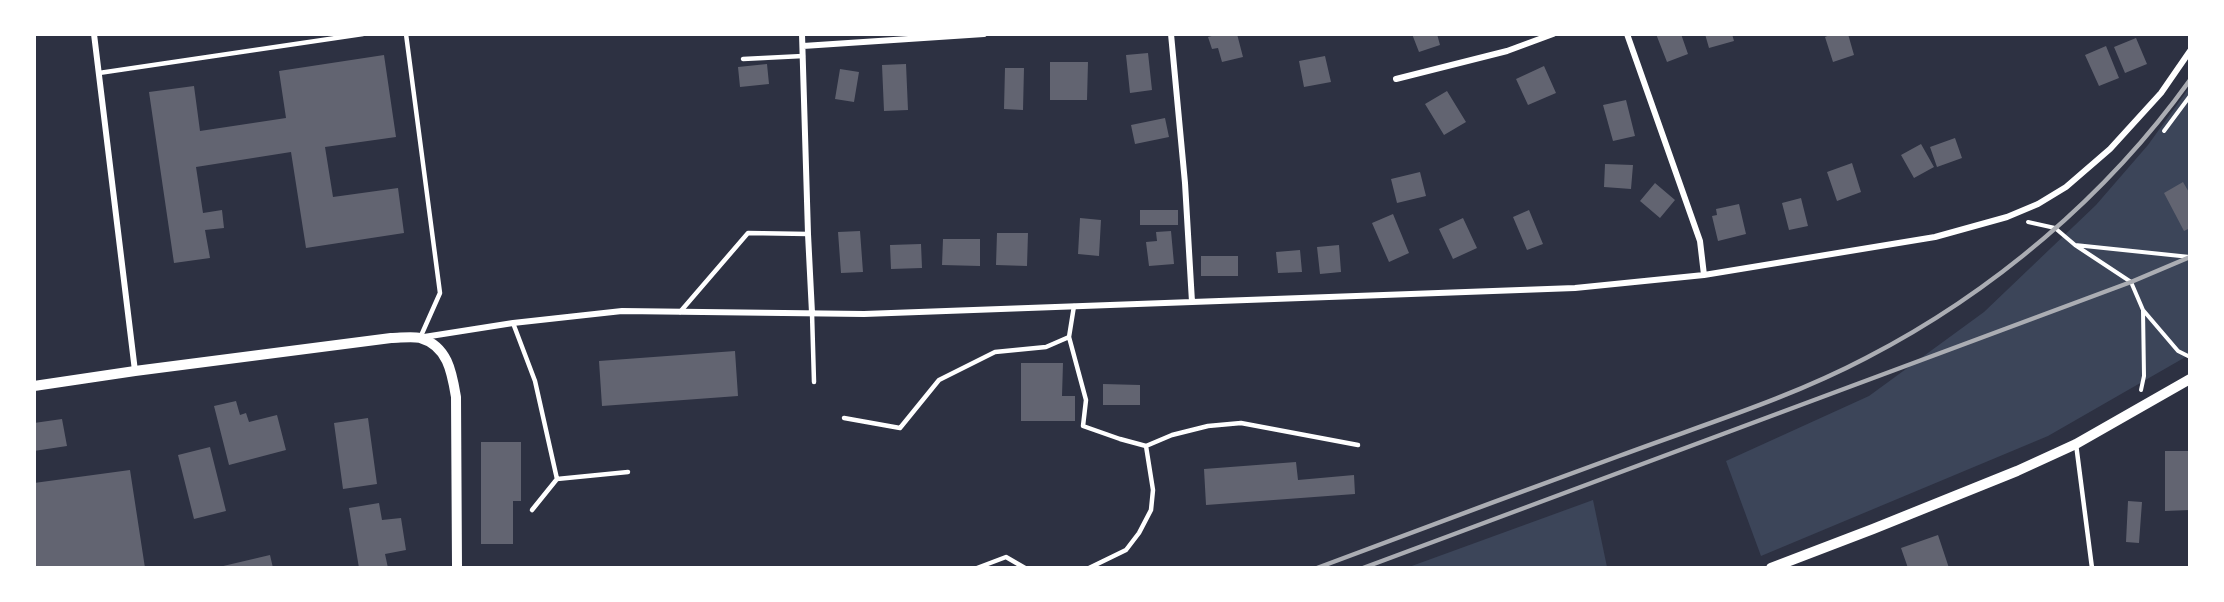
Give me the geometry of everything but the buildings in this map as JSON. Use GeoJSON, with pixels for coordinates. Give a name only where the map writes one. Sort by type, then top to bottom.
{"type":"FeatureCollection","features":[{"type":"Feature","properties":{"kind":"street"},"geometry":{"type":"LineString","coordinates":[[94,34],[135,371]]}},
{"type":"Feature","properties":{"kind":"street"},"geometry":{"type":"LineString","coordinates":[[802,34],[812,313]]}},
{"type":"Feature","properties":{"kind":"street"},"geometry":{"type":"LineString","coordinates":[[803,46],[984,34]]}},
{"type":"Feature","properties":{"kind":"street"},"geometry":{"type":"LineString","coordinates":[[1171,34],[1185,183],[1192,302]]}},
{"type":"Feature","properties":{"kind":"street"},"geometry":{"type":"LineString","coordinates":[[1396,79],[1507,51],[1553,34]]}},
{"type":"Feature","properties":{"kind":"street"},"geometry":{"type":"LineString","coordinates":[[1627,34],[1700,241],[1704,275]]}},
{"type":"Feature","properties":{"kind":"street"},"geometry":{"type":"LineString","coordinates":[[34,386],[391,338],[420,338],[513,323],[622,311],[864,314],[1575,288],[1704,275],[1935,237],[2007,217],[2038,204],[2066,187],[2110,149],[2161,93],[2190,51]]}},
{"type":"Feature","properties":{"kind":"street"},"geometry":{"type":"LineString","coordinates":[[420,338],[441,350],[452,370],[456,397],[457,567]]}},
{"type":"Feature","properties":{"kind":"street"},"geometry":{"type":"LineString","coordinates":[[1771,567],[2017,471],[2076,444],[2190,379]]}},
{"type":"Feature","properties":{"kind":"lane"},"geometry":{"type":"LineString","coordinates":[[99,73],[363,34]]}},
{"type":"Feature","properties":{"kind":"lane"},"geometry":{"type":"LineString","coordinates":[[406,34],[440,293],[420,338]]}},
{"type":"Feature","properties":{"kind":"lane"},"geometry":{"type":"LineString","coordinates":[[743,59],[803,56]]}},
{"type":"Feature","properties":{"kind":"lane"},"geometry":{"type":"LineString","coordinates":[[680,312],[748,234],[808,234]]}},
{"type":"Feature","properties":{"kind":"lane"},"geometry":{"type":"LineString","coordinates":[[1074,306],[1069,337],[1086,400],[1083,426],[1146,446],[1172,435],[1208,426],[1241,423],[1358,445]]}},
{"type":"Feature","properties":{"kind":"lane"},"geometry":{"type":"LineString","coordinates":[[812,313],[814,382]]}},
{"type":"Feature","properties":{"kind":"lane"},"geometry":{"type":"LineString","coordinates":[[513,323],[535,381],[557,479]]}},
{"type":"Feature","properties":{"kind":"lane"},"geometry":{"type":"LineString","coordinates":[[844,418],[900,428],[939,380],[995,352],[1046,347],[1069,337]]}},
{"type":"Feature","properties":{"kind":"lane"},"geometry":{"type":"LineString","coordinates":[[2076,444],[2092,567]]}},
{"type":"Feature","properties":{"kind":"lane"},"geometry":{"type":"LineString","coordinates":[[1089,567],[1126,550],[1151,510],[1153,490],[1146,446]]}},
{"type":"Feature","properties":{"kind":"lane"},"geometry":{"type":"LineString","coordinates":[[532,510],[557,479],[628,472]]}},
{"type":"Feature","properties":{"kind":"lane"},"geometry":{"type":"LineString","coordinates":[[977,567],[1006,557],[1025,567]]}},
{"type":"Feature","properties":{"kind":"path"},"geometry":{"type":"LineString","coordinates":[[2164,131],[2190,96]]}},
{"type":"Feature","properties":{"kind":"path"},"geometry":{"type":"LineString","coordinates":[[2007,217],[2055,228],[2131,282],[2143,310],[2178,351],[2190,357]]}},
{"type":"Feature","properties":{"kind":"path"},"geometry":{"type":"LineString","coordinates":[[2075,244],[2190,257]]}},
{"type":"Feature","properties":{"kind":"path"},"geometry":{"type":"LineString","coordinates":[[2137,408],[2144,376],[2143,310]]}},
{"type":"Feature","properties":{"kind":"shaded area"},"geometry":{"type":"Polygon","coordinates":[[[2189,88],[2189,355],[2048,436],[1761,556],[1726,461],[1869,396],[1984,312],[2096,205],[2148,145],[2189,88]]]}},
{"type":"Feature","properties":{"kind":"shaded area"},"geometry":{"type":"Polygon","coordinates":[[[1593,500],[1607,567],[1409,567],[1593,500]]]}},
{"type":"Feature","properties":{"kind":"railway"},"geometry":{"type":"LineString","coordinates":[[1317,568],[1775,399],[1836,373],[1913,332],[2002,272],[2084,202],[2157,123],[2190,80]]}},
{"type":"Feature","properties":{"kind":"railway"},"geometry":{"type":"LineString","coordinates":[[1363,568],[2131,282],[2190,257]]}}]}
